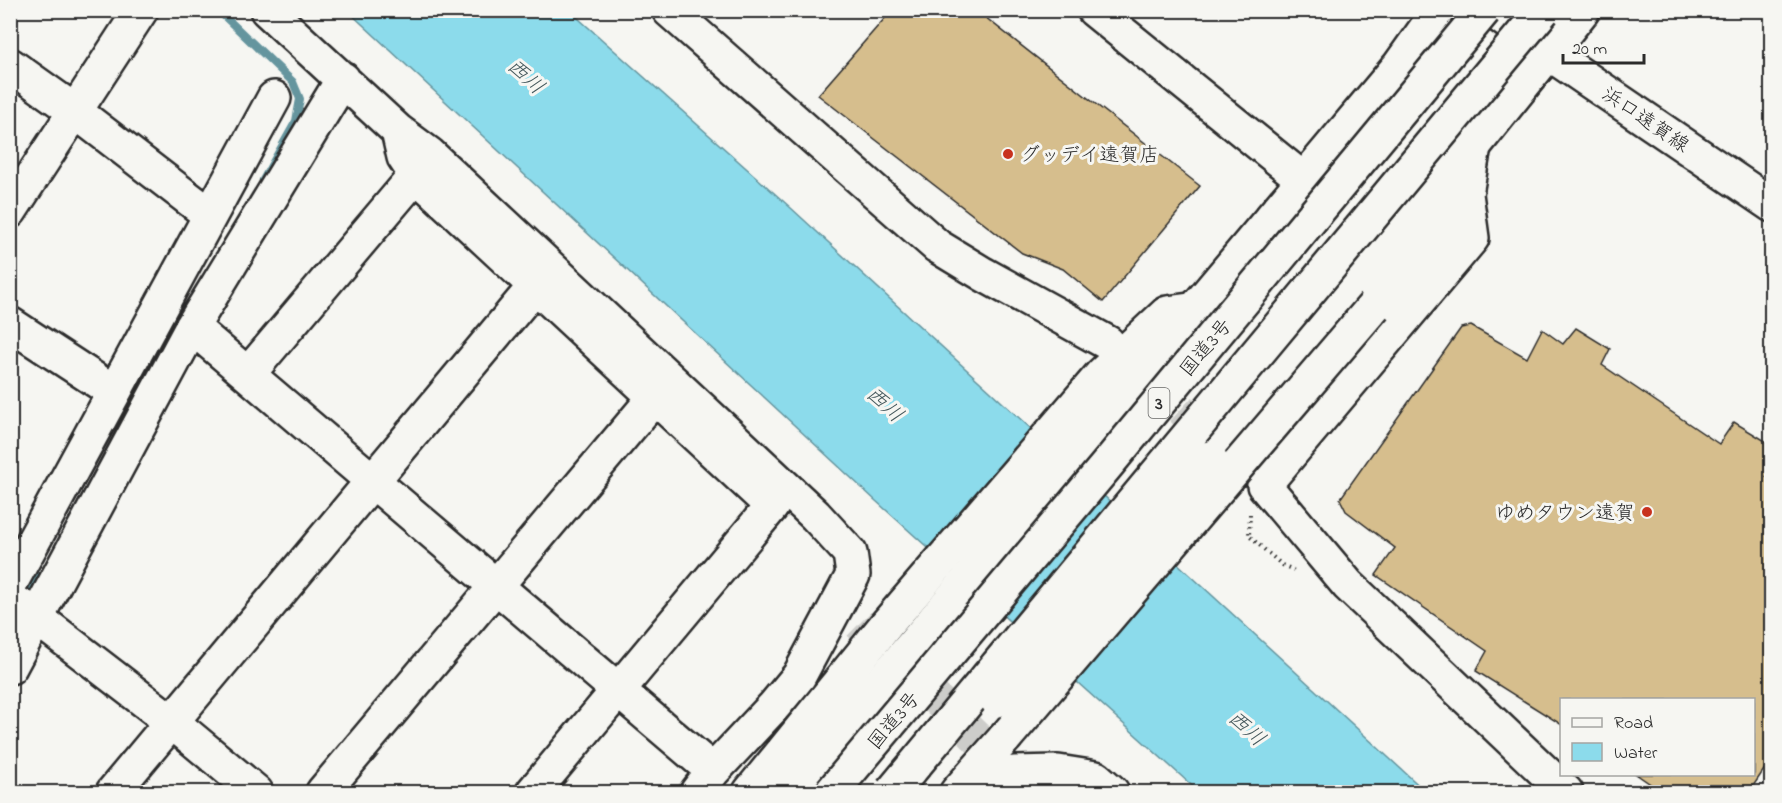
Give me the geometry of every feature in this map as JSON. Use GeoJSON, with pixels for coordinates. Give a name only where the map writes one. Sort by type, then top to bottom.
{"type":"FeatureCollection","features":[{"type":"Feature","properties":{"kind":"main road"},"geometry":{"type":"LineString","coordinates":[[10,211],[141,10]]}},
{"type":"Feature","properties":{"kind":"main road"},"geometry":{"type":"LineString","coordinates":[[267,10],[398,131],[429,154],[815,514],[850,553],[860,618],[750,792]]}},
{"type":"Feature","properties":{"kind":"main road"},"geometry":{"type":"LineString","coordinates":[[669,10],[937,246],[982,274],[1112,370]]}},
{"type":"Feature","properties":{"kind":"main road"},"geometry":{"type":"LineString","coordinates":[[1094,10],[1304,180]]}},
{"type":"Feature","properties":{"kind":"main road"},"geometry":{"type":"LineString","coordinates":[[192,327],[619,691],[705,782],[799,676],[1112,370],[1197,309],[1400,66],[1439,10]]}},
{"type":"Feature","properties":{"kind":"main road","name":"国道3号"},"geometry":{"type":"LineString","coordinates":[[832,792],[1114,457],[1484,10]]}},
{"type":"Feature","properties":{"kind":"main road","name":"浜口遠賀線"},"geometry":{"type":"LineString","coordinates":[[1492,10],[1550,54],[1772,205]]}},
{"type":"Feature","properties":{"kind":"main road","name":"3"},"geometry":{"type":"LineString","coordinates":[[892,792],[1543,10]]}},
{"type":"Feature","properties":{"kind":"main road"},"geometry":{"type":"LineString","coordinates":[[911,792],[949,755],[1210,458],[1474,146],[1583,10]]}},
{"type":"Feature","properties":{"kind":"main road"},"geometry":{"type":"LineString","coordinates":[[10,65],[76,112],[210,215]]}},
{"type":"Feature","properties":{"kind":"main road"},"geometry":{"type":"LineString","coordinates":[[10,666],[192,327],[344,80]]}},
{"type":"Feature","properties":{"kind":"main road"},"geometry":{"type":"LineString","coordinates":[[10,584],[273,98]]}},
{"type":"Feature","properties":{"kind":"main road"},"geometry":{"type":"LineString","coordinates":[[398,131],[404,157],[417,175],[772,506],[533,792]]}},
{"type":"Feature","properties":{"kind":"main road"},"geometry":{"type":"LineString","coordinates":[[1474,146],[1466,194],[1472,238],[1264,485],[1348,585],[1566,792]]}},
{"type":"Feature","properties":{"kind":"main road"},"geometry":{"type":"LineString","coordinates":[[248,375],[417,175]]}},
{"type":"Feature","properties":{"kind":"main road"},"geometry":{"type":"LineString","coordinates":[[957,792],[1374,306],[1466,194]]}},
{"type":"Feature","properties":{"kind":"main road"},"geometry":{"type":"LineString","coordinates":[[113,792],[536,285]]}},
{"type":"Feature","properties":{"kind":"main road"},"geometry":{"type":"LineString","coordinates":[[15,336],[114,392]]}},
{"type":"Feature","properties":{"kind":"main road"},"geometry":{"type":"LineString","coordinates":[[787,792],[912,646],[1112,370]]}},
{"type":"Feature","properties":{"kind":"main road"},"geometry":{"type":"LineString","coordinates":[[323,792],[655,397]]}},
{"type":"Feature","properties":{"kind":"main road"},"geometry":{"type":"LineString","coordinates":[[10,598],[38,617],[172,722],[256,792]]}},
{"type":"Feature","properties":{"kind":"main road"},"geometry":{"type":"LineString","coordinates":[[997,792],[1014,773],[1058,772],[1096,778],[1112,792]]}},
{"type":"Feature","properties":{"kind":"water","name":"西川"},"geometry":{"type":"Polygon","coordinates":[[[348,11],[570,11],[791,208],[1426,792],[1199,792],[876,501],[348,11]]]}},
{"type":"Feature","properties":{"kind":"building"},"geometry":{"type":"Polygon","coordinates":[[[892,10],[976,10],[1200,186],[1103,302],[1063,269],[1022,253],[818,95],[892,10]]]}},
{"type":"Feature","properties":{"kind":"building","name":"ゆめタウン遠賀"},"geometry":{"type":"Polygon","coordinates":[[[1471,326],[1527,358],[1542,329],[1563,344],[1576,328],[1610,349],[1602,365],[1719,444],[1734,422],[1772,445],[1772,469],[1766,477],[1772,481],[1772,758],[1749,792],[1662,792],[1639,776],[1755,776],[1755,698],[1560,698],[1560,724],[1476,671],[1487,651],[1376,575],[1395,548],[1346,511],[1340,499],[1461,328],[1471,326]]]}},
{"type":"Feature","properties":{"kind":"waterway"},"geometry":{"type":"LineString","coordinates":[[218,10],[293,82],[300,99],[296,121],[263,180]]}},
{"type":"Feature","properties":{"kind":"waterway"},"geometry":{"type":"LineString","coordinates":[[26,601],[40,576]]}},
{"type":"Feature","properties":{"kind":"waterway"},"geometry":{"type":"LineString","coordinates":[[10,629],[20,612]]}},
{"type":"Feature","properties":{"kind":"tunnel"},"geometry":{"type":"LineString","coordinates":[[1145,376],[1218,443]]}},
{"type":"Feature","properties":{"kind":"tunnel"},"geometry":{"type":"LineString","coordinates":[[859,624],[1013,773]]}},
{"type":"Feature","properties":{"kind":"place","name":"グッデイ遠賀店"},"geometry":{"type":"Point","coordinates":[1008,154]}},
{"type":"Feature","properties":{"kind":"place","name":"ゆめタウン遠賀"},"geometry":{"type":"Point","coordinates":[1647,512]}}]}
